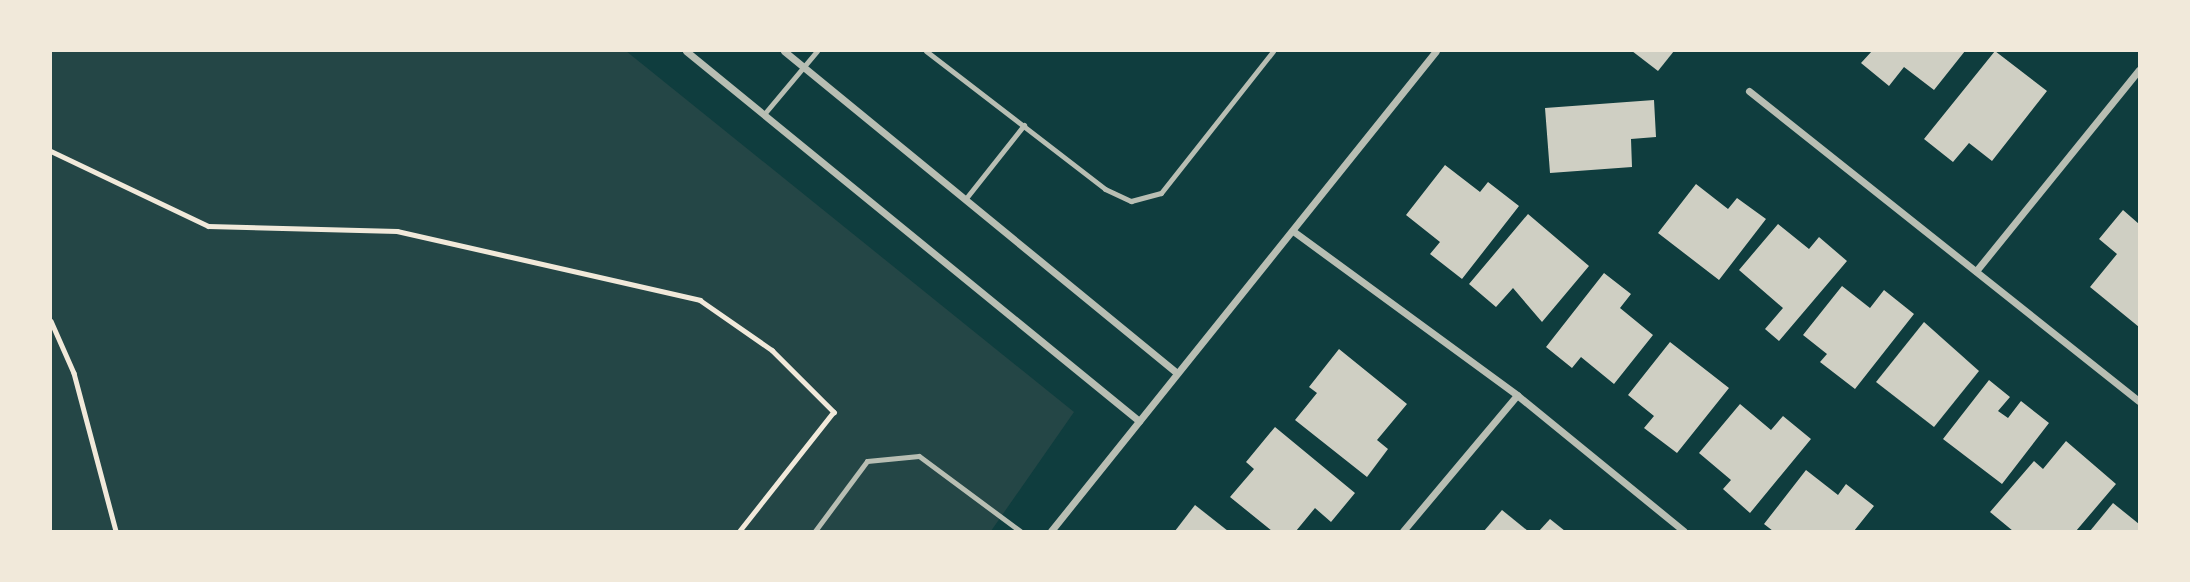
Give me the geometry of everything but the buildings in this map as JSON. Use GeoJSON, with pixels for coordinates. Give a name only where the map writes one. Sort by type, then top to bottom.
{"type":"FeatureCollection","features":[{"type":"Feature","properties":{"kind":"street"},"geometry":{"type":"LineString","coordinates":[[686,51],[1139,421]]}},
{"type":"Feature","properties":{"kind":"street"},"geometry":{"type":"LineString","coordinates":[[784,51],[967,197],[1177,373]]}},
{"type":"Feature","properties":{"kind":"street"},"geometry":{"type":"LineString","coordinates":[[1051,531],[1436,51]]}},
{"type":"Feature","properties":{"kind":"street"},"geometry":{"type":"LineString","coordinates":[[1976,271],[2139,70]]}},
{"type":"Feature","properties":{"kind":"street"},"geometry":{"type":"LineString","coordinates":[[1749,91],[2139,401]]}},
{"type":"Feature","properties":{"kind":"street"},"geometry":{"type":"LineString","coordinates":[[1293,231],[1517,395],[1684,531]]}},
{"type":"Feature","properties":{"kind":"street"},"geometry":{"type":"LineString","coordinates":[[1403,531],[1517,395]]}},
{"type":"Feature","properties":{"kind":"lane"},"geometry":{"type":"LineString","coordinates":[[765,113],[817,51]]}},
{"type":"Feature","properties":{"kind":"lane"},"geometry":{"type":"LineString","coordinates":[[926,51],[1105,189],[1131,201],[1161,193],[1273,51]]}},
{"type":"Feature","properties":{"kind":"lane"},"geometry":{"type":"LineString","coordinates":[[967,197],[1024,125]]}},
{"type":"Feature","properties":{"kind":"lane"},"geometry":{"type":"LineString","coordinates":[[815,531],[867,461],[919,456],[1020,531]]}},
{"type":"Feature","properties":{"kind":"path"},"geometry":{"type":"LineString","coordinates":[[51,151],[208,226],[397,231],[699,300],[772,350],[834,412],[740,531]]}},
{"type":"Feature","properties":{"kind":"path"},"geometry":{"type":"LineString","coordinates":[[51,321],[74,373],[116,531]]}},
{"type":"Feature","properties":{"kind":"shaded area"},"geometry":{"type":"Polygon","coordinates":[[[51,51],[626,51],[1074,412],[991,531],[51,531],[51,51]]]}}]}
